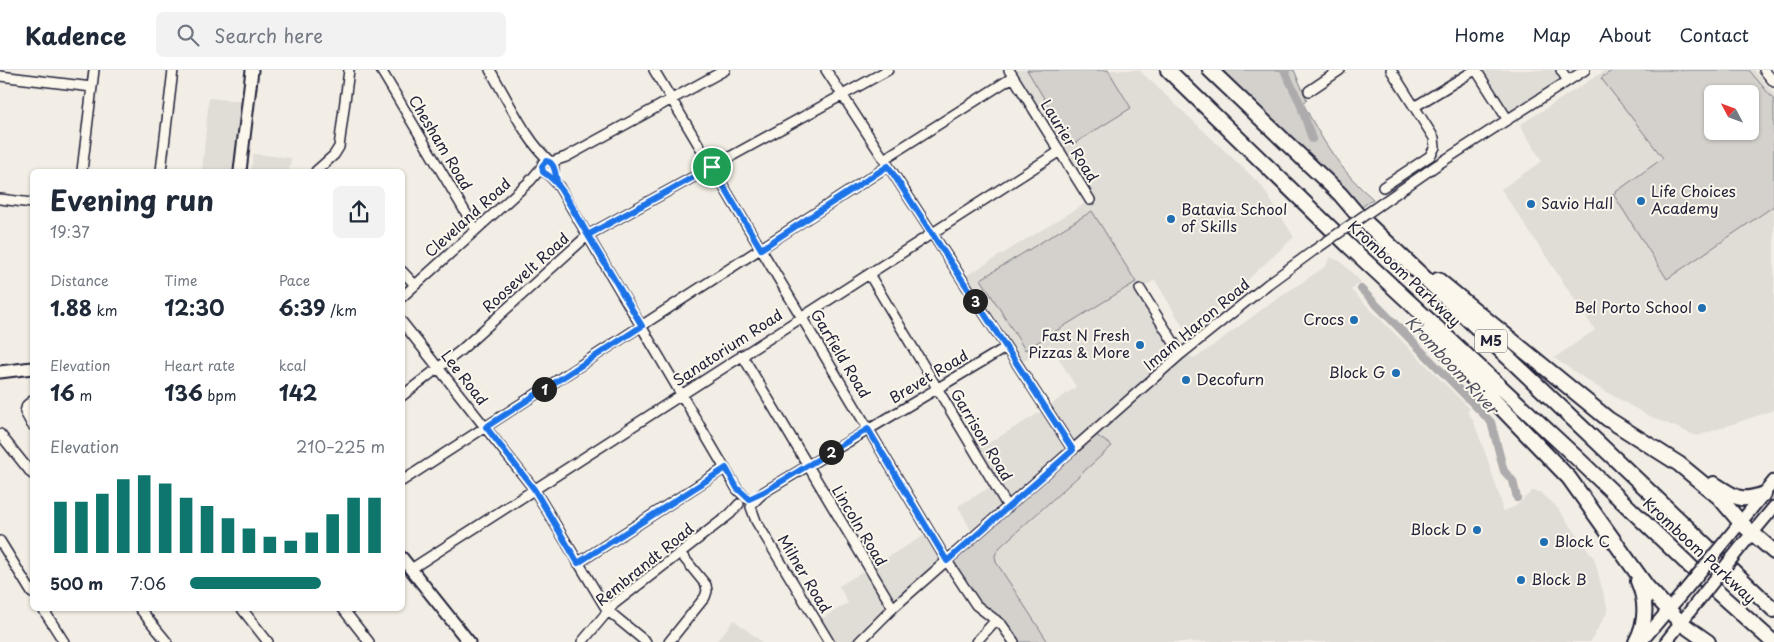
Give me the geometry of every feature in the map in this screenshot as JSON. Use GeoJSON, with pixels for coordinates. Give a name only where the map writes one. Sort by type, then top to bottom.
{"type":"FeatureCollection","features":[{"type":"Feature","properties":{"kind":"highway","name":"Kromboom Parkway"},"geometry":{"type":"LineString","coordinates":[[1168,70],[1349,246],[1773,642]]}},
{"type":"Feature","properties":{"kind":"highway","name":"Kromboom Parkway"},"geometry":{"type":"LineString","coordinates":[[1210,70],[1340,194],[1357,214],[1774,610]]}},
{"type":"Feature","properties":{"kind":"highway"},"geometry":{"type":"LineString","coordinates":[[1340,194],[1448,288],[1608,419],[1679,464],[1738,498],[1750,499],[1764,494]]}},
{"type":"Feature","properties":{"kind":"highway"},"geometry":{"type":"LineString","coordinates":[[1349,246],[1389,293],[1459,362],[1562,471],[1591,508],[1647,587],[1681,623],[1708,642]]}},
{"type":"Feature","properties":{"kind":"highway"},"geometry":{"type":"LineString","coordinates":[[1679,464],[1720,497],[1741,523],[1774,552]]}},
{"type":"Feature","properties":{"kind":"highway"},"geometry":{"type":"LineString","coordinates":[[1632,566],[1640,586],[1645,610],[1644,622],[1636,642]]}},
{"type":"Feature","properties":{"kind":"main road"},"geometry":{"type":"LineString","coordinates":[[240,169],[252,70]]}},
{"type":"Feature","properties":{"kind":"main road"},"geometry":{"type":"LineString","coordinates":[[0,372],[30,368]]}},
{"type":"Feature","properties":{"kind":"main road"},"geometry":{"type":"LineString","coordinates":[[1642,642],[1774,481]]}},
{"type":"Feature","properties":{"kind":"main road"},"geometry":{"type":"LineString","coordinates":[[1666,642],[1774,507]]}},
{"type":"Feature","properties":{"kind":"main road"},"geometry":{"type":"LineString","coordinates":[[405,562],[470,642]]}},
{"type":"Feature","properties":{"kind":"street"},"geometry":{"type":"LineString","coordinates":[[82,169],[94,70]]}},
{"type":"Feature","properties":{"kind":"street"},"geometry":{"type":"LineString","coordinates":[[161,169],[173,70]]}},
{"type":"Feature","properties":{"kind":"street"},"geometry":{"type":"LineString","coordinates":[[318,169],[334,155],[339,147],[348,70]]}},
{"type":"Feature","properties":{"kind":"street","name":"Chesham Road"},"geometry":{"type":"LineString","coordinates":[[381,70],[476,230]]}},
{"type":"Feature","properties":{"kind":"street","name":"Milner Road"},"geometry":{"type":"LineString","coordinates":[[490,70],[828,642]]}},
{"type":"Feature","properties":{"kind":"street","name":"Garfield Road"},"geometry":{"type":"LineString","coordinates":[[654,70],[947,561],[976,604],[996,620],[1014,642]]}},
{"type":"Feature","properties":{"kind":"street","name":"Cleveland Road"},"geometry":{"type":"LineString","coordinates":[[405,294],[530,181],[548,168],[725,70]]}},
{"type":"Feature","properties":{"kind":"street"},"geometry":{"type":"LineString","coordinates":[[826,70],[1073,450]]}},
{"type":"Feature","properties":{"kind":"street","name":"Roosevelt Road"},"geometry":{"type":"LineString","coordinates":[[405,394],[460,351],[588,235],[888,70]]}},
{"type":"Feature","properties":{"kind":"street"},"geometry":{"type":"LineString","coordinates":[[1309,91],[1340,70]]}},
{"type":"Feature","properties":{"kind":"street"},"geometry":{"type":"LineString","coordinates":[[1383,187],[1430,156],[1434,152],[1436,144],[1391,70]]}},
{"type":"Feature","properties":{"kind":"street"},"geometry":{"type":"LineString","coordinates":[[1414,106],[1475,70],[1508,120]]}},
{"type":"Feature","properties":{"kind":"street"},"geometry":{"type":"LineString","coordinates":[[1561,70],[1568,81]]}},
{"type":"Feature","properties":{"kind":"street","name":"Imam Haron Road"},"geometry":{"type":"LineString","coordinates":[[859,642],[892,608],[1181,354],[1268,284],[1413,181],[1586,70]]}},
{"type":"Feature","properties":{"kind":"street"},"geometry":{"type":"LineString","coordinates":[[1764,70],[1774,82]]}},
{"type":"Feature","properties":{"kind":"street"},"geometry":{"type":"LineString","coordinates":[[405,479],[761,249],[886,163],[1010,73]]}},
{"type":"Feature","properties":{"kind":"street","name":"Laurier Road"},"geometry":{"type":"LineString","coordinates":[[1010,73],[1090,200]]}},
{"type":"Feature","properties":{"kind":"street"},"geometry":{"type":"LineString","coordinates":[[0,76],[92,87]]}},
{"type":"Feature","properties":{"kind":"street","name":"Sanatorium Road"},"geometry":{"type":"LineString","coordinates":[[411,569],[1060,151]]}},
{"type":"Feature","properties":{"kind":"street"},"geometry":{"type":"LineString","coordinates":[[0,199],[30,203]]}},
{"type":"Feature","properties":{"kind":"street"},"geometry":{"type":"LineString","coordinates":[[405,274],[415,285]]}},
{"type":"Feature","properties":{"kind":"street","name":"Garrison Road"},"geometry":{"type":"LineString","coordinates":[[869,274],[1008,507]]}},
{"type":"Feature","properties":{"kind":"street"},"geometry":{"type":"LineString","coordinates":[[1140,289],[1181,354]]}},
{"type":"Feature","properties":{"kind":"street","name":"Lee Road"},"geometry":{"type":"LineString","coordinates":[[405,326],[534,489],[607,610],[646,642]]}},
{"type":"Feature","properties":{"kind":"street","name":"Brevet Road"},"geometry":{"type":"LineString","coordinates":[[746,504],[1005,348]]}},
{"type":"Feature","properties":{"kind":"street","name":"Lincoln Road"},"geometry":{"type":"LineString","coordinates":[[742,355],[892,608]]}},
{"type":"Feature","properties":{"kind":"street"},"geometry":{"type":"LineString","coordinates":[[30,402],[25,412],[30,422]]}},
{"type":"Feature","properties":{"kind":"street"},"geometry":{"type":"LineString","coordinates":[[0,434],[30,472]]}},
{"type":"Feature","properties":{"kind":"street"},"geometry":{"type":"LineString","coordinates":[[578,563],[726,468]]}},
{"type":"Feature","properties":{"kind":"street","name":"Rembrandt Road"},"geometry":{"type":"LineString","coordinates":[[582,642],[614,604],[730,514],[746,504]]}},
{"type":"Feature","properties":{"kind":"street"},"geometry":{"type":"LineString","coordinates":[[0,541],[30,590]]}},
{"type":"Feature","properties":{"kind":"street"},"geometry":{"type":"LineString","coordinates":[[669,642],[707,594],[706,585],[680,553]]}},
{"type":"Feature","properties":{"kind":"street"},"geometry":{"type":"LineString","coordinates":[[44,611],[64,642]]}},
{"type":"Feature","properties":{"kind":"street"},"geometry":{"type":"LineString","coordinates":[[142,611],[167,642]]}},
{"type":"Feature","properties":{"kind":"street"},"geometry":{"type":"LineString","coordinates":[[244,611],[268,642]]}},
{"type":"Feature","properties":{"kind":"street"},"geometry":{"type":"LineString","coordinates":[[345,611],[370,642]]}},
{"type":"Feature","properties":{"kind":"street"},"geometry":{"type":"LineString","coordinates":[[976,642],[996,620]]}},
{"type":"Feature","properties":{"kind":"shaded area"},"geometry":{"type":"Polygon","coordinates":[[[1015,70],[1139,70],[1261,185],[1294,237],[1188,335],[1155,280],[1141,289],[1181,354],[1196,358],[1264,308],[1326,266],[1330,257],[1340,261],[1361,282],[1351,290],[1470,409],[1467,412],[1473,420],[1486,455],[1501,501],[1502,511],[1515,507],[1532,491],[1540,492],[1555,505],[1594,558],[1608,611],[1590,642],[1048,642],[996,562],[995,555],[1000,547],[1112,446],[974,536],[958,506],[994,485],[975,451],[1039,413],[1076,387],[1050,344],[1022,362],[966,276],[1094,198],[1015,70]]]}},
{"type":"Feature","properties":{"kind":"shaded area"},"geometry":{"type":"Polygon","coordinates":[[[1027,70],[1108,70],[1131,108],[1072,145],[1027,70]]]}},
{"type":"Feature","properties":{"kind":"shaded area"},"geometry":{"type":"Polygon","coordinates":[[[1217,70],[1294,70],[1307,100],[1303,103],[1317,130],[1342,167],[1373,199],[1362,207],[1217,70]]]}},
{"type":"Feature","properties":{"kind":"shaded area"},"geometry":{"type":"Polygon","coordinates":[[[1476,70],[1585,70],[1508,120],[1476,70]]]}},
{"type":"Feature","properties":{"kind":"shaded area","name":"Life Choices Academy"},"geometry":{"type":"Polygon","coordinates":[[[1606,70],[1754,70],[1774,94],[1774,410],[1697,436],[1647,415],[1598,387],[1554,358],[1595,330],[1501,189],[1542,161],[1520,125],[1606,70]]]}},
{"type":"Feature","properties":{"kind":"shaded area"},"geometry":{"type":"Polygon","coordinates":[[[1613,70],[1749,70],[1774,100],[1774,206],[1667,279],[1613,194],[1663,158],[1601,78],[1613,70]]]}},
{"type":"Feature","properties":{"kind":"shaded area"},"geometry":{"type":"Polygon","coordinates":[[[209,98],[249,102],[240,169],[202,169],[209,98]]]}},
{"type":"Feature","properties":{"kind":"shaded area"},"geometry":{"type":"Polygon","coordinates":[[[253,154],[291,158],[289,169],[251,169],[253,154]]]}},
{"type":"Feature","properties":{"kind":"shaded area"},"geometry":{"type":"Polygon","coordinates":[[[1092,211],[1136,282],[1025,350],[981,279],[1092,211]]]}},
{"type":"Feature","properties":{"kind":"shaded area"},"geometry":{"type":"Polygon","coordinates":[[[1093,433],[1112,446],[1000,547],[995,555],[996,562],[1048,642],[1014,642],[982,610],[947,561],[1093,433]]]}},
{"type":"Feature","properties":{"kind":"shaded area"},"geometry":{"type":"Polygon","coordinates":[[[930,532],[947,561],[859,642],[829,642],[816,622],[848,603],[839,586],[930,532]]]}},
{"type":"Feature","properties":{"kind":"shaded area"},"geometry":{"type":"Polygon","coordinates":[[[734,620],[762,642],[716,642],[734,620]]]}},
{"type":"Feature","properties":{"kind":"waterway","name":"Kromboom River"},"geometry":{"type":"LineString","coordinates":[[1284,70],[1300,103],[1312,139]]}},
{"type":"Feature","properties":{"kind":"waterway","name":"Kromboom River"},"geometry":{"type":"LineString","coordinates":[[1361,289],[1491,422],[1504,471],[1513,481],[1517,498]]}},
{"type":"Feature","properties":{"kind":"place","name":"Life Choices Academy"},"geometry":{"type":"Point","coordinates":[1641,201]}},
{"type":"Feature","properties":{"kind":"place","name":"Savio Hall"},"geometry":{"type":"Point","coordinates":[1531,204]}},
{"type":"Feature","properties":{"kind":"place","name":"Batavia School of Skills"},"geometry":{"type":"Point","coordinates":[1171,219]}},
{"type":"Feature","properties":{"kind":"place","name":"Bel Porto School"},"geometry":{"type":"Point","coordinates":[1702,308]}},
{"type":"Feature","properties":{"kind":"place","name":"Crocs"},"geometry":{"type":"Point","coordinates":[1354,320]}},
{"type":"Feature","properties":{"kind":"place","name":"Fast N Fresh Pizzas & More"},"geometry":{"type":"Point","coordinates":[1140,345]}},
{"type":"Feature","properties":{"kind":"place","name":"Block G"},"geometry":{"type":"Point","coordinates":[1396,373]}},
{"type":"Feature","properties":{"kind":"place","name":"Decofurn"},"geometry":{"type":"Point","coordinates":[1186,380]}},
{"type":"Feature","properties":{"kind":"place","name":"Block D"},"geometry":{"type":"Point","coordinates":[1477,530]}},
{"type":"Feature","properties":{"kind":"place","name":"Block C"},"geometry":{"type":"Point","coordinates":[1544,542]}},
{"type":"Feature","properties":{"kind":"place","name":"Block B"},"geometry":{"type":"Point","coordinates":[1521,580]}},
{"type":"Feature","properties":{"kind":"route"},"geometry":{"type":"LineString","coordinates":[[712,167],[588,235],[558,185],[548,174],[543,172],[542,166],[544,163],[546,161],[553,164],[558,185],[642,326],[486,427],[534,489],[578,563],[726,468],[737,488],[749,499],[764,492],[868,429],[947,561],[1073,450],[888,166],[761,249],[712,167]]}}]}
